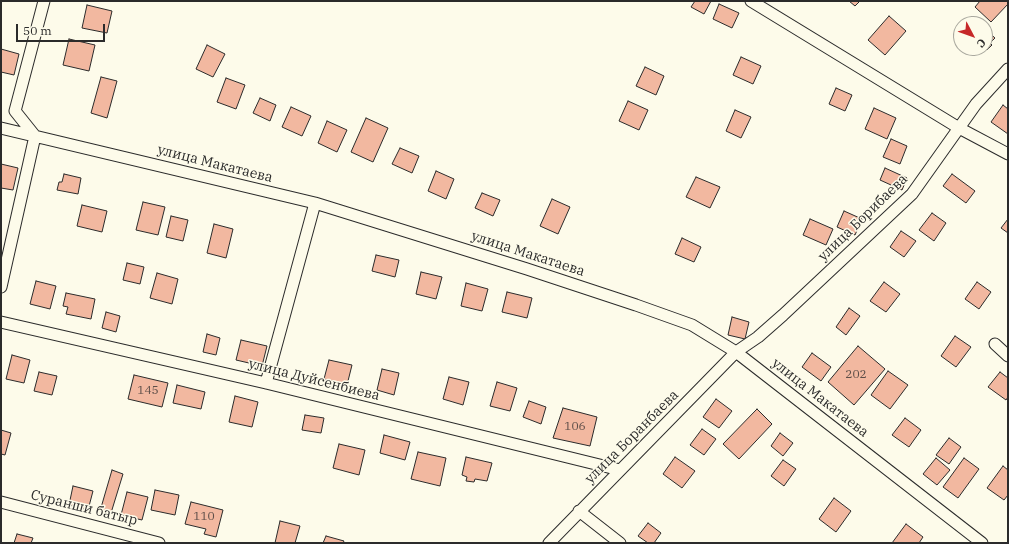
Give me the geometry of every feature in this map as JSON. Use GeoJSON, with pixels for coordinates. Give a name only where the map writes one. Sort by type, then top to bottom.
{"type":"FeatureCollection","features":[{"type":"Feature","properties":{"kind":"street"},"geometry":{"type":"LineString","coordinates":[[1,287],[35,136],[15,110],[44,1]]}},
{"type":"Feature","properties":{"kind":"street"},"geometry":{"type":"LineString","coordinates":[[751,1],[959,128],[1008,154]]}},
{"type":"Feature","properties":{"kind":"street","name":"улица Борибаева"},"geometry":{"type":"LineString","coordinates":[[736,352],[758,337],[783,315],[912,194],[976,104],[1008,69]]}},
{"type":"Feature","properties":{"kind":"street","name":"улица Макатаева"},"geometry":{"type":"LineString","coordinates":[[1,128],[315,203],[636,305],[692,325],[736,352],[982,543]]}},
{"type":"Feature","properties":{"kind":"street"},"geometry":{"type":"LineString","coordinates":[[266,384],[315,203]]}},
{"type":"Feature","properties":{"kind":"street","name":"улица Дуйсенбиева"},"geometry":{"type":"LineString","coordinates":[[1,322],[266,384],[620,470]]}},
{"type":"Feature","properties":{"kind":"street"},"geometry":{"type":"LineString","coordinates":[[995,344],[1008,356]]}},
{"type":"Feature","properties":{"kind":"street","name":"улица Боранбаева"},"geometry":{"type":"LineString","coordinates":[[550,543],[736,352]]}},
{"type":"Feature","properties":{"kind":"street","name":"Суранши батыр"},"geometry":{"type":"LineString","coordinates":[[1,502],[159,543]]}},
{"type":"Feature","properties":{"kind":"street"},"geometry":{"type":"LineString","coordinates":[[580,511],[620,543]]}},
{"type":"Feature","properties":{"kind":"building"},"geometry":{"type":"Polygon","coordinates":[[[695,1],[711,1],[704,14],[691,7],[695,1]]]}},
{"type":"Feature","properties":{"kind":"building"},"geometry":{"type":"Polygon","coordinates":[[[849,1],[860,1],[855,6],[849,1]]]}},
{"type":"Feature","properties":{"kind":"building"},"geometry":{"type":"Polygon","coordinates":[[[980,1],[1008,1],[1008,4],[993,20],[993,16],[985,16],[975,7],[980,1]]]}},
{"type":"Feature","properties":{"kind":"building"},"geometry":{"type":"Polygon","coordinates":[[[719,4],[739,13],[732,28],[713,19],[719,4]]]}},
{"type":"Feature","properties":{"kind":"building"},"geometry":{"type":"Polygon","coordinates":[[[87,5],[112,11],[107,33],[82,28],[87,5]]]}},
{"type":"Feature","properties":{"kind":"building"},"geometry":{"type":"Polygon","coordinates":[[[889,16],[906,31],[885,55],[868,40],[889,16]]]}},
{"type":"Feature","properties":{"kind":"building"},"geometry":{"type":"Polygon","coordinates":[[[69,39],[95,45],[89,71],[63,65],[69,39]]]}},
{"type":"Feature","properties":{"kind":"building"},"geometry":{"type":"Polygon","coordinates":[[[207,45],[225,54],[213,77],[196,69],[207,45]]]}},
{"type":"Feature","properties":{"kind":"building"},"geometry":{"type":"Polygon","coordinates":[[[1,49],[19,54],[14,75],[1,72],[1,49]]]}},
{"type":"Feature","properties":{"kind":"building"},"geometry":{"type":"Polygon","coordinates":[[[741,57],[761,66],[753,84],[733,75],[741,57]]]}},
{"type":"Feature","properties":{"kind":"building"},"geometry":{"type":"Polygon","coordinates":[[[645,67],[664,76],[656,95],[636,86],[645,67]]]}},
{"type":"Feature","properties":{"kind":"building"},"geometry":{"type":"Polygon","coordinates":[[[101,77],[117,81],[107,118],[91,113],[101,77]]]}},
{"type":"Feature","properties":{"kind":"building"},"geometry":{"type":"Polygon","coordinates":[[[226,78],[245,85],[236,109],[217,102],[226,78]]]}},
{"type":"Feature","properties":{"kind":"building"},"geometry":{"type":"Polygon","coordinates":[[[836,88],[852,95],[845,111],[829,104],[836,88]]]}},
{"type":"Feature","properties":{"kind":"building"},"geometry":{"type":"Polygon","coordinates":[[[260,98],[276,105],[270,121],[253,113],[260,98]]]}},
{"type":"Feature","properties":{"kind":"building"},"geometry":{"type":"Polygon","coordinates":[[[628,101],[648,110],[639,130],[619,121],[628,101]]]}},
{"type":"Feature","properties":{"kind":"building"},"geometry":{"type":"Polygon","coordinates":[[[1003,105],[1008,109],[1008,134],[991,122],[1003,105]]]}},
{"type":"Feature","properties":{"kind":"building"},"geometry":{"type":"Polygon","coordinates":[[[291,107],[311,116],[302,136],[282,127],[291,107]]]}},
{"type":"Feature","properties":{"kind":"building"},"geometry":{"type":"Polygon","coordinates":[[[874,108],[896,118],[887,139],[865,129],[874,108]]]}},
{"type":"Feature","properties":{"kind":"building"},"geometry":{"type":"Polygon","coordinates":[[[735,110],[751,117],[741,138],[726,131],[735,110]]]}},
{"type":"Feature","properties":{"kind":"building"},"geometry":{"type":"Polygon","coordinates":[[[366,118],[388,128],[373,162],[351,152],[366,118]]]}},
{"type":"Feature","properties":{"kind":"building"},"geometry":{"type":"Polygon","coordinates":[[[327,121],[347,130],[337,152],[318,143],[327,121]]]}},
{"type":"Feature","properties":{"kind":"building"},"geometry":{"type":"Polygon","coordinates":[[[891,139],[907,146],[900,164],[883,157],[891,139]]]}},
{"type":"Feature","properties":{"kind":"building"},"geometry":{"type":"Polygon","coordinates":[[[400,148],[419,156],[412,173],[392,164],[400,148]]]}},
{"type":"Feature","properties":{"kind":"building"},"geometry":{"type":"Polygon","coordinates":[[[1,164],[18,168],[13,190],[1,188],[1,164]]]}},
{"type":"Feature","properties":{"kind":"building"},"geometry":{"type":"Polygon","coordinates":[[[885,168],[907,178],[902,190],[880,180],[885,168]]]}},
{"type":"Feature","properties":{"kind":"building"},"geometry":{"type":"Polygon","coordinates":[[[436,171],[454,179],[446,199],[428,191],[436,171]]]}},
{"type":"Feature","properties":{"kind":"building"},"geometry":{"type":"Polygon","coordinates":[[[64,174],[81,178],[78,194],[57,190],[59,182],[62,182],[64,174]]]}},
{"type":"Feature","properties":{"kind":"building"},"geometry":{"type":"Polygon","coordinates":[[[952,174],[975,191],[966,203],[943,186],[952,174]]]}},
{"type":"Feature","properties":{"kind":"building"},"geometry":{"type":"Polygon","coordinates":[[[696,177],[720,187],[710,208],[686,197],[696,177]]]}},
{"type":"Feature","properties":{"kind":"building"},"geometry":{"type":"Polygon","coordinates":[[[482,193],[500,200],[493,216],[475,208],[482,193]]]}},
{"type":"Feature","properties":{"kind":"building"},"geometry":{"type":"Polygon","coordinates":[[[552,199],[570,207],[558,234],[540,226],[552,199]]]}},
{"type":"Feature","properties":{"kind":"building"},"geometry":{"type":"Polygon","coordinates":[[[143,202],[165,207],[158,235],[136,230],[143,202]]]}},
{"type":"Feature","properties":{"kind":"building"},"geometry":{"type":"Polygon","coordinates":[[[82,205],[107,211],[102,232],[77,226],[82,205]]]}},
{"type":"Feature","properties":{"kind":"building"},"geometry":{"type":"Polygon","coordinates":[[[844,211],[862,219],[855,235],[837,227],[844,211]]]}},
{"type":"Feature","properties":{"kind":"building"},"geometry":{"type":"Polygon","coordinates":[[[932,213],[946,223],[934,241],[919,230],[932,213]]]}},
{"type":"Feature","properties":{"kind":"building"},"geometry":{"type":"Polygon","coordinates":[[[171,216],[188,220],[183,241],[166,237],[171,216]]]}},
{"type":"Feature","properties":{"kind":"building"},"geometry":{"type":"Polygon","coordinates":[[[810,219],[833,229],[826,245],[803,235],[810,219]]]}},
{"type":"Feature","properties":{"kind":"building"},"geometry":{"type":"Polygon","coordinates":[[[1008,219],[1008,233],[1001,228],[1008,219]]]}},
{"type":"Feature","properties":{"kind":"building"},"geometry":{"type":"Polygon","coordinates":[[[214,224],[233,229],[226,258],[207,253],[214,224]]]}},
{"type":"Feature","properties":{"kind":"building"},"geometry":{"type":"Polygon","coordinates":[[[901,231],[916,241],[904,257],[890,247],[901,231]]]}},
{"type":"Feature","properties":{"kind":"building"},"geometry":{"type":"Polygon","coordinates":[[[682,238],[701,247],[694,262],[675,254],[682,238]]]}},
{"type":"Feature","properties":{"kind":"building"},"geometry":{"type":"Polygon","coordinates":[[[376,255],[399,260],[395,277],[372,271],[376,255]]]}},
{"type":"Feature","properties":{"kind":"building"},"geometry":{"type":"Polygon","coordinates":[[[127,263],[144,267],[140,284],[123,280],[127,263]]]}},
{"type":"Feature","properties":{"kind":"building"},"geometry":{"type":"Polygon","coordinates":[[[421,272],[442,277],[436,299],[416,294],[421,272]]]}},
{"type":"Feature","properties":{"kind":"building"},"geometry":{"type":"Polygon","coordinates":[[[157,273],[178,279],[172,304],[150,298],[157,273]]]}},
{"type":"Feature","properties":{"kind":"building"},"geometry":{"type":"Polygon","coordinates":[[[36,281],[56,286],[50,309],[30,304],[36,281]]]}},
{"type":"Feature","properties":{"kind":"building"},"geometry":{"type":"Polygon","coordinates":[[[884,282],[900,294],[886,312],[870,301],[884,282]]]}},
{"type":"Feature","properties":{"kind":"building"},"geometry":{"type":"Polygon","coordinates":[[[977,282],[991,292],[979,309],[965,299],[977,282]]]}},
{"type":"Feature","properties":{"kind":"building"},"geometry":{"type":"Polygon","coordinates":[[[466,283],[488,289],[482,311],[461,306],[466,283]]]}},
{"type":"Feature","properties":{"kind":"building"},"geometry":{"type":"Polygon","coordinates":[[[507,292],[532,298],[527,318],[502,312],[507,292]]]}},
{"type":"Feature","properties":{"kind":"building"},"geometry":{"type":"Polygon","coordinates":[[[66,293],[95,299],[91,319],[66,314],[68,307],[63,306],[66,293]]]}},
{"type":"Feature","properties":{"kind":"building"},"geometry":{"type":"Polygon","coordinates":[[[849,308],[860,316],[846,335],[836,327],[849,308]]]}},
{"type":"Feature","properties":{"kind":"building"},"geometry":{"type":"Polygon","coordinates":[[[106,312],[120,316],[116,332],[102,328],[106,312]]]}},
{"type":"Feature","properties":{"kind":"building"},"geometry":{"type":"Polygon","coordinates":[[[732,317],[749,322],[745,339],[728,335],[732,317]]]}},
{"type":"Feature","properties":{"kind":"building"},"geometry":{"type":"Polygon","coordinates":[[[207,334],[220,338],[216,355],[203,352],[207,334]]]}},
{"type":"Feature","properties":{"kind":"building"},"geometry":{"type":"Polygon","coordinates":[[[955,336],[971,347],[956,367],[941,356],[955,336]]]}},
{"type":"Feature","properties":{"kind":"building"},"geometry":{"type":"Polygon","coordinates":[[[241,340],[267,346],[262,366],[236,360],[241,340]]]}},
{"type":"Feature","properties":{"kind":"building"},"geometry":{"type":"Polygon","coordinates":[[[858,346],[885,369],[854,405],[828,382],[858,346]]]}},
{"type":"Feature","properties":{"kind":"building"},"geometry":{"type":"Polygon","coordinates":[[[812,353],[831,367],[821,381],[802,367],[812,353]]]}},
{"type":"Feature","properties":{"kind":"building"},"geometry":{"type":"Polygon","coordinates":[[[12,355],[30,360],[24,383],[6,379],[12,355]]]}},
{"type":"Feature","properties":{"kind":"building"},"geometry":{"type":"Polygon","coordinates":[[[329,360],[352,365],[347,385],[324,379],[329,360]]]}},
{"type":"Feature","properties":{"kind":"building"},"geometry":{"type":"Polygon","coordinates":[[[382,369],[399,373],[394,395],[377,390],[382,369]]]}},
{"type":"Feature","properties":{"kind":"building"},"geometry":{"type":"Polygon","coordinates":[[[888,371],[908,385],[890,409],[871,395],[888,371]]]}},
{"type":"Feature","properties":{"kind":"building"},"geometry":{"type":"Polygon","coordinates":[[[39,372],[57,376],[52,395],[34,391],[39,372]]]}},
{"type":"Feature","properties":{"kind":"building"},"geometry":{"type":"Polygon","coordinates":[[[1000,372],[1008,378],[1008,397],[1006,400],[988,387],[1000,372]]]}},
{"type":"Feature","properties":{"kind":"building"},"geometry":{"type":"Polygon","coordinates":[[[134,375],[168,383],[162,407],[128,399],[134,375]]]}},
{"type":"Feature","properties":{"kind":"building"},"geometry":{"type":"Polygon","coordinates":[[[449,377],[469,382],[463,405],[443,399],[449,377]]]}},
{"type":"Feature","properties":{"kind":"building"},"geometry":{"type":"Polygon","coordinates":[[[497,382],[517,388],[510,411],[490,406],[497,382]]]}},
{"type":"Feature","properties":{"kind":"building"},"geometry":{"type":"Polygon","coordinates":[[[177,385],[205,392],[201,409],[173,403],[177,385]]]}},
{"type":"Feature","properties":{"kind":"building"},"geometry":{"type":"Polygon","coordinates":[[[235,396],[258,402],[252,427],[229,422],[235,396]]]}},
{"type":"Feature","properties":{"kind":"building"},"geometry":{"type":"Polygon","coordinates":[[[716,399],[732,411],[719,428],[703,417],[716,399]]]}},
{"type":"Feature","properties":{"kind":"building"},"geometry":{"type":"Polygon","coordinates":[[[529,401],[546,407],[541,424],[523,417],[529,401]]]}},
{"type":"Feature","properties":{"kind":"building"},"geometry":{"type":"Polygon","coordinates":[[[563,408],[597,417],[590,446],[553,438],[563,408]]]}},
{"type":"Feature","properties":{"kind":"building"},"geometry":{"type":"Polygon","coordinates":[[[757,409],[772,424],[739,459],[723,444],[757,409]]]}},
{"type":"Feature","properties":{"kind":"building"},"geometry":{"type":"Polygon","coordinates":[[[305,415],[324,418],[321,433],[302,430],[305,415]]]}},
{"type":"Feature","properties":{"kind":"building"},"geometry":{"type":"Polygon","coordinates":[[[905,418],[921,430],[909,447],[892,435],[905,418]]]}},
{"type":"Feature","properties":{"kind":"building"},"geometry":{"type":"Polygon","coordinates":[[[702,429],[716,439],[704,455],[690,445],[702,429]]]}},
{"type":"Feature","properties":{"kind":"building"},"geometry":{"type":"Polygon","coordinates":[[[1,430],[11,433],[5,455],[1,454],[1,430]]]}},
{"type":"Feature","properties":{"kind":"building"},"geometry":{"type":"Polygon","coordinates":[[[780,433],[793,443],[783,456],[771,446],[780,433]]]}},
{"type":"Feature","properties":{"kind":"building"},"geometry":{"type":"Polygon","coordinates":[[[384,435],[410,442],[405,460],[380,453],[384,435]]]}},
{"type":"Feature","properties":{"kind":"building"},"geometry":{"type":"Polygon","coordinates":[[[949,438],[961,447],[949,464],[936,455],[949,438]]]}},
{"type":"Feature","properties":{"kind":"building"},"geometry":{"type":"Polygon","coordinates":[[[339,444],[365,450],[359,475],[333,468],[339,444]]]}},
{"type":"Feature","properties":{"kind":"building"},"geometry":{"type":"Polygon","coordinates":[[[418,452],[446,458],[440,486],[411,479],[418,452]]]}},
{"type":"Feature","properties":{"kind":"building"},"geometry":{"type":"Polygon","coordinates":[[[466,457],[492,463],[487,481],[475,479],[474,482],[466,481],[467,477],[462,475],[466,457]]]}},
{"type":"Feature","properties":{"kind":"building"},"geometry":{"type":"Polygon","coordinates":[[[675,457],[695,471],[682,488],[663,474],[675,457]]]}},
{"type":"Feature","properties":{"kind":"building"},"geometry":{"type":"Polygon","coordinates":[[[936,458],[950,470],[937,485],[923,474],[936,458]]]}},
{"type":"Feature","properties":{"kind":"building"},"geometry":{"type":"Polygon","coordinates":[[[964,458],[979,469],[958,498],[943,487],[964,458]]]}},
{"type":"Feature","properties":{"kind":"building"},"geometry":{"type":"Polygon","coordinates":[[[783,460],[796,469],[784,486],[771,476],[783,460]]]}},
{"type":"Feature","properties":{"kind":"building"},"geometry":{"type":"Polygon","coordinates":[[[1003,466],[1008,470],[1008,495],[1004,500],[987,488],[1003,466]]]}},
{"type":"Feature","properties":{"kind":"building"},"geometry":{"type":"Polygon","coordinates":[[[112,470],[123,474],[111,513],[100,511],[112,470]]]}},
{"type":"Feature","properties":{"kind":"building"},"geometry":{"type":"Polygon","coordinates":[[[73,486],[93,491],[88,510],[69,505],[73,486]]]}},
{"type":"Feature","properties":{"kind":"building"},"geometry":{"type":"Polygon","coordinates":[[[155,490],[179,495],[175,515],[151,510],[155,490]]]}},
{"type":"Feature","properties":{"kind":"building"},"geometry":{"type":"Polygon","coordinates":[[[127,492],[148,497],[142,520],[121,515],[127,492]]]}},
{"type":"Feature","properties":{"kind":"building"},"geometry":{"type":"Polygon","coordinates":[[[834,498],[851,511],[836,532],[819,519],[834,498]]]}},
{"type":"Feature","properties":{"kind":"building"},"geometry":{"type":"Polygon","coordinates":[[[191,502],[223,510],[216,537],[204,534],[206,529],[185,524],[191,502]]]}},
{"type":"Feature","properties":{"kind":"building"},"geometry":{"type":"Polygon","coordinates":[[[280,521],[300,526],[295,543],[275,543],[280,521]]]}},
{"type":"Feature","properties":{"kind":"building"},"geometry":{"type":"Polygon","coordinates":[[[648,523],[661,533],[654,543],[648,543],[638,536],[648,523]]]}},
{"type":"Feature","properties":{"kind":"building"},"geometry":{"type":"Polygon","coordinates":[[[906,524],[923,537],[919,543],[892,543],[906,524]]]}},
{"type":"Feature","properties":{"kind":"building"},"geometry":{"type":"Polygon","coordinates":[[[17,534],[33,538],[31,543],[14,543],[17,534]]]}},
{"type":"Feature","properties":{"kind":"building"},"geometry":{"type":"Polygon","coordinates":[[[326,536],[344,541],[343,543],[323,543],[326,536]]]}}]}
